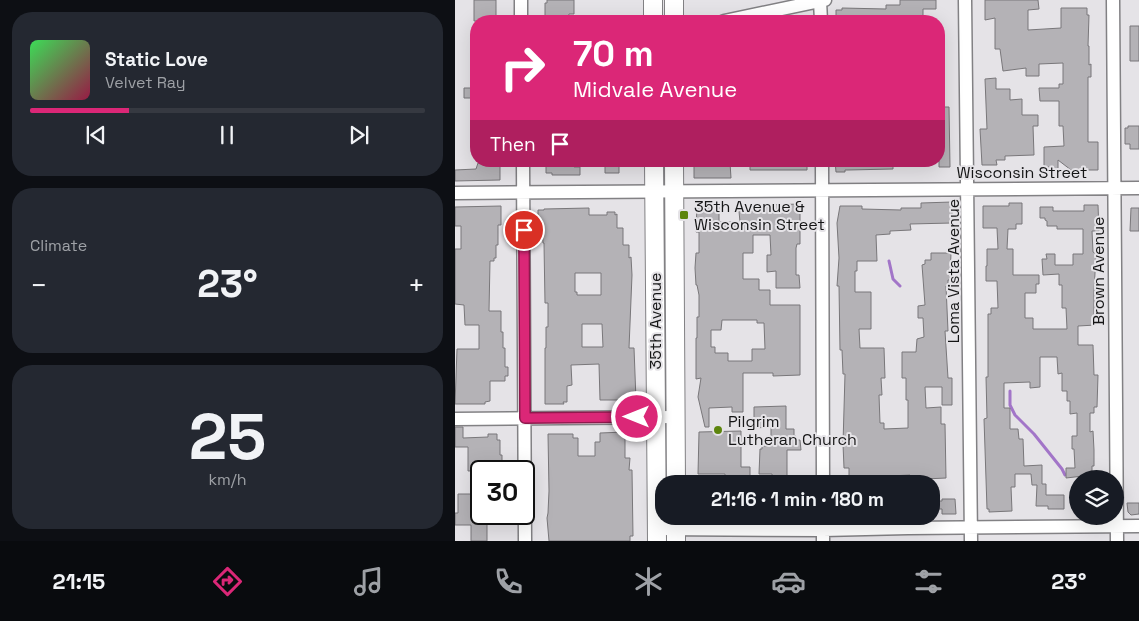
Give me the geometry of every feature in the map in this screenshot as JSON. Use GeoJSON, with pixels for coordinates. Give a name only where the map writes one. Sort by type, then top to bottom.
{"type":"FeatureCollection","features":[{"type":"Feature","properties":{"kind":"main road"},"geometry":{"type":"LineString","coordinates":[[653,0],[653,15]]}},
{"type":"Feature","properties":{"kind":"main road"},"geometry":{"type":"LineString","coordinates":[[674,0],[674,15]]}},
{"type":"Feature","properties":{"kind":"main road","name":"35th Avenue"},"geometry":{"type":"LineString","coordinates":[[654,167],[657,535]]}},
{"type":"Feature","properties":{"kind":"main road","name":"35th Avenue"},"geometry":{"type":"LineString","coordinates":[[674,167],[676,475]]}},
{"type":"Feature","properties":{"kind":"street"},"geometry":{"type":"LineString","coordinates":[[521,0],[521,15]]}},
{"type":"Feature","properties":{"kind":"street","name":"Loma Vista Avenue"},"geometry":{"type":"LineString","coordinates":[[965,0],[971,541]]}},
{"type":"Feature","properties":{"kind":"street","name":"Brown Avenue"},"geometry":{"type":"LineString","coordinates":[[1113,0],[1117,541]]}},
{"type":"Feature","properties":{"kind":"street"},"geometry":{"type":"LineString","coordinates":[[754,15],[823,1],[822,15]]}},
{"type":"Feature","properties":{"kind":"street"},"geometry":{"type":"LineString","coordinates":[[523,167],[525,541]]}},
{"type":"Feature","properties":{"kind":"street"},"geometry":{"type":"LineString","coordinates":[[822,167],[823,475]]}},
{"type":"Feature","properties":{"kind":"street","name":"Wisconsin Street"},"geometry":{"type":"LineString","coordinates":[[455,192],[1139,188]]}},
{"type":"Feature","properties":{"kind":"street"},"geometry":{"type":"LineString","coordinates":[[455,419],[675,416]]}},
{"type":"Feature","properties":{"kind":"street"},"geometry":{"type":"LineString","coordinates":[[657,535],[676,529],[823,536],[971,528],[1139,526]]}},
{"type":"Feature","properties":{"kind":"building"},"geometry":{"type":"Polygon","coordinates":[[[474,0],[496,0],[496,15],[474,15],[474,0]]]}},
{"type":"Feature","properties":{"kind":"building"},"geometry":{"type":"Polygon","coordinates":[[[547,0],[574,0],[574,14],[545,15],[545,3],[547,3],[547,0]]]}},
{"type":"Feature","properties":{"kind":"building"},"geometry":{"type":"Polygon","coordinates":[[[900,0],[936,0],[936,9],[923,9],[923,15],[836,15],[836,10],[842,10],[842,8],[886,9],[886,5],[900,5],[900,0]]]}},
{"type":"Feature","properties":{"kind":"building"},"geometry":{"type":"Polygon","coordinates":[[[985,0],[1038,0],[1039,9],[1028,10],[1028,30],[1061,28],[1061,8],[1087,8],[1087,15],[1089,15],[1089,65],[1091,64],[1091,77],[1088,77],[1088,142],[1098,142],[1098,170],[1071,170],[1058,160],[1058,171],[1050,171],[1050,167],[1044,167],[1044,147],[1064,146],[1063,126],[1059,126],[1059,101],[1040,101],[1039,88],[1059,88],[1059,84],[1063,84],[1063,63],[1039,64],[1039,76],[1026,76],[1026,68],[1003,71],[1000,49],[995,49],[995,18],[985,20],[985,0]]]}},
{"type":"Feature","properties":{"kind":"building"},"geometry":{"type":"Polygon","coordinates":[[[1130,26],[1139,26],[1139,61],[1130,61],[1130,26]]]}},
{"type":"Feature","properties":{"kind":"building"},"geometry":{"type":"Polygon","coordinates":[[[996,78],[996,89],[1010,89],[1010,100],[1022,99],[1022,115],[1038,115],[1038,126],[1033,126],[1034,155],[1005,156],[1005,160],[996,160],[997,165],[982,165],[980,129],[987,129],[985,79],[996,78]]]}},
{"type":"Feature","properties":{"kind":"building"},"geometry":{"type":"Polygon","coordinates":[[[464,88],[470,88],[470,98],[464,98],[464,88]]]}},
{"type":"Feature","properties":{"kind":"building"},"geometry":{"type":"Polygon","coordinates":[[[945,107],[949,107],[950,167],[945,167],[945,107]]]}},
{"type":"Feature","properties":{"kind":"building"},"geometry":{"type":"Polygon","coordinates":[[[1128,126],[1139,126],[1139,149],[1130,149],[1130,144],[1125,144],[1125,128],[1128,128],[1128,126]]]}},
{"type":"Feature","properties":{"kind":"building"},"geometry":{"type":"Polygon","coordinates":[[[477,167],[500,167],[500,180],[455,181],[455,170],[476,169],[477,167]]]}},
{"type":"Feature","properties":{"kind":"building"},"geometry":{"type":"Polygon","coordinates":[[[546,167],[580,167],[580,175],[552,175],[552,173],[546,173],[546,167]]]}},
{"type":"Feature","properties":{"kind":"building"},"geometry":{"type":"Polygon","coordinates":[[[605,167],[619,167],[619,173],[605,173],[605,167]]]}},
{"type":"Feature","properties":{"kind":"building"},"geometry":{"type":"Polygon","coordinates":[[[694,167],[730,167],[731,178],[694,178],[694,167]]]}},
{"type":"Feature","properties":{"kind":"building"},"geometry":{"type":"Polygon","coordinates":[[[750,167],[807,167],[807,170],[750,170],[750,167]]]}},
{"type":"Feature","properties":{"kind":"building"},"geometry":{"type":"Polygon","coordinates":[[[836,167],[893,167],[893,169],[845,170],[845,172],[836,172],[836,167]]]}},
{"type":"Feature","properties":{"kind":"building"},"geometry":{"type":"Polygon","coordinates":[[[952,202],[952,223],[910,224],[911,230],[890,231],[890,234],[876,235],[877,261],[857,261],[855,292],[871,292],[871,329],[859,329],[860,348],[884,348],[885,378],[881,378],[882,395],[879,395],[880,423],[884,423],[884,429],[908,428],[908,400],[906,400],[906,378],[902,378],[902,352],[916,352],[917,339],[924,337],[923,318],[918,318],[918,306],[925,305],[922,265],[925,264],[925,260],[931,260],[931,253],[951,253],[950,280],[948,280],[948,286],[946,286],[948,331],[945,331],[948,378],[952,378],[952,405],[942,405],[942,387],[925,387],[926,408],[941,407],[941,424],[945,424],[946,478],[940,478],[940,475],[849,475],[849,468],[844,468],[845,374],[843,374],[842,350],[840,350],[839,286],[837,286],[839,258],[837,223],[840,206],[862,206],[862,209],[901,210],[901,208],[921,208],[921,203],[952,202]]]}},
{"type":"Feature","properties":{"kind":"building"},"geometry":{"type":"Polygon","coordinates":[[[1009,203],[1022,203],[1022,224],[1016,224],[1016,229],[1008,229],[1007,249],[1013,249],[1013,275],[1039,275],[1036,293],[1025,293],[1025,318],[1033,318],[1033,329],[1067,329],[1066,308],[1062,308],[1062,285],[1059,285],[1059,274],[1043,275],[1042,259],[1047,259],[1046,254],[1055,254],[1055,265],[1073,265],[1073,254],[1083,254],[1083,229],[1057,229],[1057,226],[1047,226],[1045,218],[1040,218],[1040,207],[1053,207],[1053,211],[1084,211],[1084,205],[1098,205],[1099,231],[1092,231],[1093,252],[1096,254],[1094,317],[1096,317],[1096,325],[1078,326],[1078,345],[1093,345],[1094,375],[1098,375],[1097,407],[1094,407],[1094,413],[1090,413],[1090,432],[1093,431],[1094,450],[1094,466],[1092,466],[1092,470],[1069,470],[1069,478],[1066,478],[1066,468],[1075,468],[1072,436],[1077,436],[1077,413],[1070,414],[1070,401],[1067,401],[1067,391],[1062,391],[1062,373],[1058,374],[1057,357],[1040,357],[1040,387],[1030,388],[1030,382],[1004,383],[1004,408],[1010,408],[1010,429],[1018,429],[1019,439],[1023,439],[1024,466],[1042,465],[1042,484],[1046,484],[1046,495],[1064,495],[1064,509],[1048,509],[1048,506],[1036,506],[1037,485],[1032,485],[1031,474],[1015,474],[1015,487],[1011,487],[1012,511],[989,512],[989,509],[987,509],[984,419],[987,418],[988,314],[991,314],[991,308],[998,308],[997,281],[986,281],[986,266],[987,249],[998,249],[997,228],[983,228],[983,206],[1009,206],[1009,203]]]}},
{"type":"Feature","properties":{"kind":"building"},"geometry":{"type":"Polygon","coordinates":[[[697,204],[719,204],[719,222],[740,222],[739,211],[765,211],[765,205],[800,204],[800,244],[797,244],[796,248],[796,275],[799,275],[800,288],[776,288],[776,271],[767,272],[767,255],[771,255],[770,235],[753,235],[753,253],[743,253],[743,279],[759,279],[759,290],[770,290],[770,305],[800,305],[800,375],[773,376],[773,373],[743,373],[743,412],[732,412],[732,407],[709,408],[709,427],[705,427],[698,397],[701,378],[696,379],[699,295],[696,285],[695,268],[696,253],[699,253],[699,232],[696,232],[697,204]],[[722,320],[721,330],[711,330],[711,347],[715,347],[715,353],[728,353],[728,361],[752,361],[752,349],[765,349],[764,323],[757,323],[757,320],[722,320]]]}},
{"type":"Feature","properties":{"kind":"building"},"geometry":{"type":"Polygon","coordinates":[[[501,206],[501,225],[498,225],[496,258],[494,258],[494,261],[490,261],[489,311],[501,311],[501,332],[503,332],[505,367],[508,367],[508,376],[505,376],[505,381],[490,381],[490,401],[485,402],[485,404],[455,404],[457,349],[479,349],[479,325],[465,325],[464,305],[455,304],[455,249],[461,249],[461,226],[455,226],[455,207],[501,206]]]}},
{"type":"Feature","properties":{"kind":"building"},"geometry":{"type":"Polygon","coordinates":[[[589,208],[589,215],[607,215],[607,212],[615,212],[615,215],[617,214],[617,228],[623,228],[623,245],[629,245],[629,258],[631,257],[629,348],[634,348],[636,400],[600,400],[599,364],[571,365],[572,385],[567,386],[567,402],[563,402],[564,404],[545,404],[545,348],[546,327],[548,327],[548,303],[545,303],[542,223],[538,223],[538,210],[589,208]],[[575,273],[575,292],[577,292],[577,295],[601,295],[601,273],[575,273]],[[582,324],[582,347],[603,347],[602,324],[582,324]]]}},
{"type":"Feature","properties":{"kind":"building"},"geometry":{"type":"Polygon","coordinates":[[[1131,208],[1139,208],[1139,231],[1130,231],[1131,208]]]}},
{"type":"Feature","properties":{"kind":"building"},"geometry":{"type":"Polygon","coordinates":[[[786,406],[786,429],[794,429],[796,440],[800,440],[801,450],[787,450],[787,475],[759,474],[760,449],[762,449],[762,446],[771,446],[771,427],[754,428],[754,407],[786,406]]]}},
{"type":"Feature","properties":{"kind":"building"},"geometry":{"type":"Polygon","coordinates":[[[455,427],[463,427],[463,438],[488,437],[488,434],[497,434],[497,440],[500,440],[502,460],[470,460],[470,471],[468,471],[468,447],[455,447],[455,427]]]}},
{"type":"Feature","properties":{"kind":"building"},"geometry":{"type":"Polygon","coordinates":[[[741,431],[741,467],[750,467],[750,475],[698,474],[699,432],[741,431]]]}},
{"type":"Feature","properties":{"kind":"building"},"geometry":{"type":"Polygon","coordinates":[[[625,432],[625,458],[630,458],[629,470],[632,470],[633,536],[630,536],[630,541],[549,541],[547,518],[549,491],[548,434],[573,434],[573,438],[578,438],[578,456],[595,456],[595,442],[600,442],[600,433],[625,432]]]}},
{"type":"Feature","properties":{"kind":"building"},"geometry":{"type":"Polygon","coordinates":[[[458,494],[470,494],[470,525],[455,525],[455,513],[458,513],[458,494]]]}},
{"type":"Feature","properties":{"kind":"building"},"geometry":{"type":"Polygon","coordinates":[[[942,499],[955,499],[956,514],[942,514],[940,501],[942,499]]]}},
{"type":"Feature","properties":{"kind":"building"},"geometry":{"type":"Polygon","coordinates":[[[1127,503],[1139,503],[1139,514],[1131,515],[1128,512],[1127,503]]]}},
{"type":"Feature","properties":{"kind":"building"},"geometry":{"type":"Polygon","coordinates":[[[471,525],[487,525],[487,541],[471,541],[471,525]]]}},
{"type":"Feature","properties":{"kind":"waterway"},"geometry":{"type":"LineString","coordinates":[[889,261],[893,279],[900,286]]}},
{"type":"Feature","properties":{"kind":"waterway"},"geometry":{"type":"LineString","coordinates":[[1010,391],[1010,405],[1015,415],[1034,434],[1065,475]]}},
{"type":"Feature","properties":{"kind":"place","name":"35th Avenue & Wisconsin Street"},"geometry":{"type":"Point","coordinates":[684,215]}},
{"type":"Feature","properties":{"kind":"place","name":"Pilgrim Lutheran Church"},"geometry":{"type":"Point","coordinates":[718,430]}},
{"type":"Feature","properties":{"kind":"route"},"geometry":{"type":"LineString","coordinates":[[524,230],[525,418],[637,417]]}}]}
